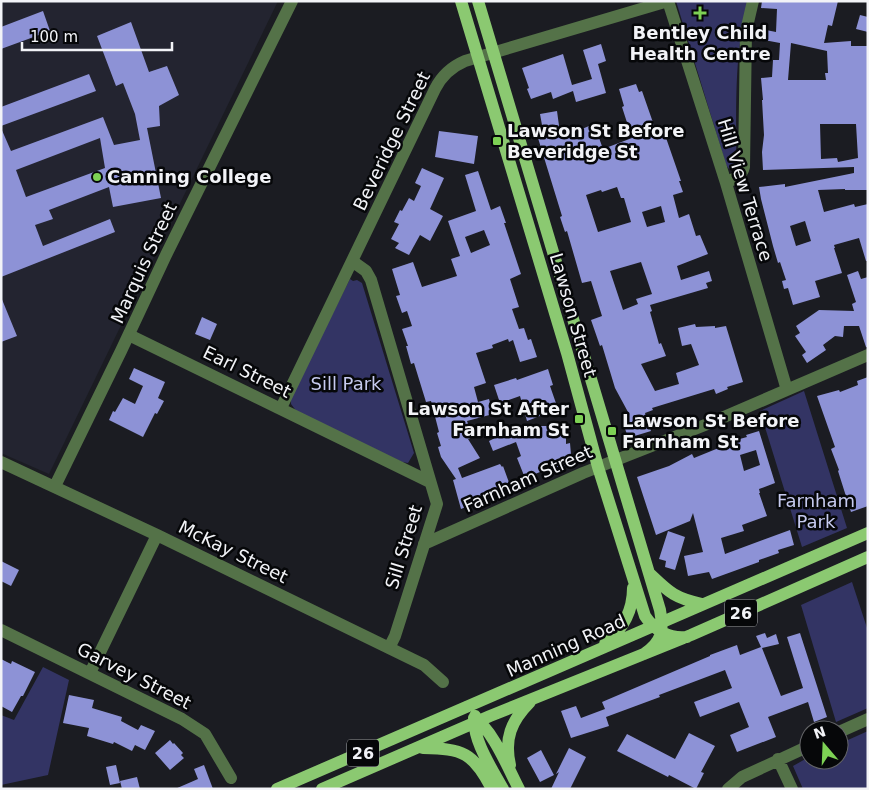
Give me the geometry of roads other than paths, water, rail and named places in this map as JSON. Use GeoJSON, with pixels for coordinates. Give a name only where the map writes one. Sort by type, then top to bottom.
{"type":"FeatureCollection","features":[{"type":"Feature","properties":{"kind":"main road","name":"Lawson Street"},"geometry":{"type":"LineString","coordinates":[[462,1],[630,572],[645,616],[659,626]]}},
{"type":"Feature","properties":{"kind":"main road","name":"Lawson Street"},"geometry":{"type":"LineString","coordinates":[[478,1],[650,573],[659,626]]}},
{"type":"Feature","properties":{"kind":"main road","name":"Manning Road"},"geometry":{"type":"LineString","coordinates":[[277,789],[659,626],[702,604],[868,533]]}},
{"type":"Feature","properties":{"kind":"main road","name":"Manning Road"},"geometry":{"type":"LineString","coordinates":[[322,789],[476,721],[686,637],[868,556]]}},
{"type":"Feature","properties":{"kind":"main road"},"geometry":{"type":"LineString","coordinates":[[595,652],[612,638],[627,617],[633,590],[630,572]]}},
{"type":"Feature","properties":{"kind":"main road"},"geometry":{"type":"LineString","coordinates":[[650,573],[680,599],[702,604]]}},
{"type":"Feature","properties":{"kind":"main road"},"geometry":{"type":"LineString","coordinates":[[644,654],[654,647],[659,626],[672,637],[686,637]]}},
{"type":"Feature","properties":{"kind":"main road"},"geometry":{"type":"LineString","coordinates":[[516,784],[508,752],[510,731],[519,714],[534,699]]}},
{"type":"Feature","properties":{"kind":"main road"},"geometry":{"type":"LineString","coordinates":[[486,700],[479,708],[476,721],[476,736],[503,789]]}},
{"type":"Feature","properties":{"kind":"main road"},"geometry":{"type":"LineString","coordinates":[[454,714],[464,714],[488,730],[516,784]]}},
{"type":"Feature","properties":{"kind":"main road"},"geometry":{"type":"LineString","coordinates":[[418,748],[446,749],[460,752],[470,757],[492,789]]}},
{"type":"Feature","properties":{"kind":"street","name":"Marquis Street"},"geometry":{"type":"LineString","coordinates":[[55,486],[166,255],[292,1]]}},
{"type":"Feature","properties":{"kind":"street","name":"Beveridge Street"},"geometry":{"type":"LineString","coordinates":[[281,408],[440,79],[456,65],[478,57],[668,1]]}},
{"type":"Feature","properties":{"kind":"street","name":"Hill View Terrace"},"geometry":{"type":"LineString","coordinates":[[668,1],[726,183],[787,390]]}},
{"type":"Feature","properties":{"kind":"street"},"geometry":{"type":"LineString","coordinates":[[726,183],[743,172],[744,167],[745,48],[746,31],[752,1]]}},
{"type":"Feature","properties":{"kind":"street","name":"Sill Street"},"geometry":{"type":"LineString","coordinates":[[352,261],[366,271],[371,280],[437,504],[395,636],[389,648]]}},
{"type":"Feature","properties":{"kind":"street","name":"Earl Street"},"geometry":{"type":"LineString","coordinates":[[129,335],[430,482]]}},
{"type":"Feature","properties":{"kind":"street","name":"Farnham Street"},"geometry":{"type":"LineString","coordinates":[[424,544],[598,467],[710,423],[868,355]]}},
{"type":"Feature","properties":{"kind":"street","name":"McKay Street"},"geometry":{"type":"LineString","coordinates":[[1,462],[55,486],[424,665],[443,682]]}},
{"type":"Feature","properties":{"kind":"street"},"geometry":{"type":"LineString","coordinates":[[90,673],[157,535]]}},
{"type":"Feature","properties":{"kind":"street","name":"Garvey Street"},"geometry":{"type":"LineString","coordinates":[[1,630],[182,719],[205,734],[230,778]]}},
{"type":"Feature","properties":{"kind":"street"},"geometry":{"type":"LineString","coordinates":[[849,728],[868,719]]}},
{"type":"Feature","properties":{"kind":"street"},"geometry":{"type":"LineString","coordinates":[[728,789],[742,777],[799,751]]}},
{"type":"Feature","properties":{"kind":"street"},"geometry":{"type":"LineString","coordinates":[[778,760],[792,789]]}},
{"type":"Feature","properties":{"kind":"place","name":"Bentley Child Health Centre"},"geometry":{"type":"Point","coordinates":[700,13]}},
{"type":"Feature","properties":{"kind":"place","name":"Lawson St Before Beveridge St"},"geometry":{"type":"Point","coordinates":[497,141]}},
{"type":"Feature","properties":{"kind":"place","name":"Canning College"},"geometry":{"type":"Point","coordinates":[97,177]}},
{"type":"Feature","properties":{"kind":"place","name":"Lawson St After Farnham St"},"geometry":{"type":"Point","coordinates":[579,419]}},
{"type":"Feature","properties":{"kind":"place","name":"Lawson St Before Farnham St"},"geometry":{"type":"Point","coordinates":[612,431]}},
{"type":"Feature","properties":{"kind":"park label","name":"Sill Park"},"geometry":{"type":"Point","coordinates":[346,384]}},
{"type":"Feature","properties":{"kind":"park label","name":"Farnham Park"},"geometry":{"type":"Point","coordinates":[816,511]}}]}
